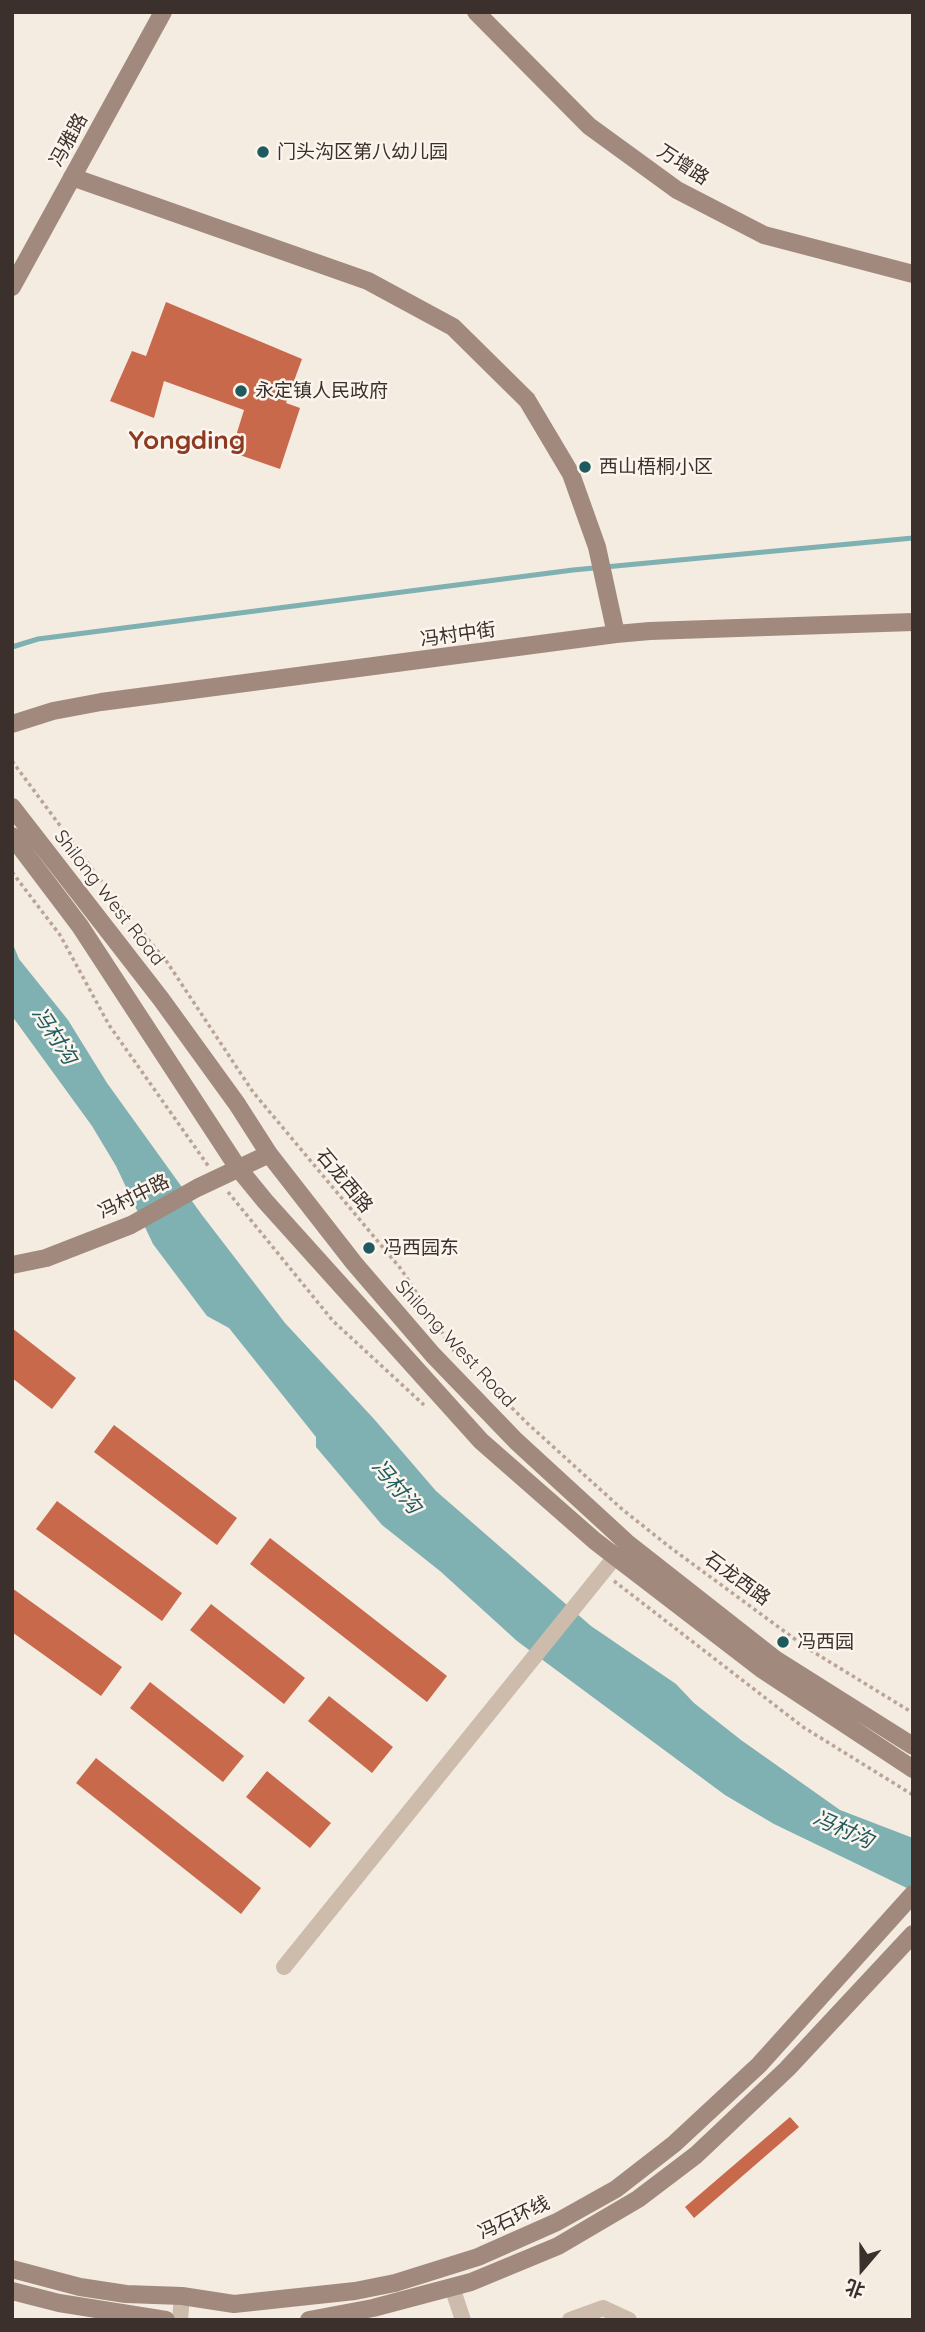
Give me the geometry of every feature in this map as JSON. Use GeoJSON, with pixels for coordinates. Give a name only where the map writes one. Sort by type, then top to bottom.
{"type":"FeatureCollection","features":[{"type":"Feature","properties":{"kind":"main road","name":"冯雅路"},"geometry":{"type":"LineString","coordinates":[[12,287],[163,12]]}},
{"type":"Feature","properties":{"kind":"main road","name":"万增路"},"geometry":{"type":"LineString","coordinates":[[476,12],[589,126],[677,190],[764,235],[913,274]]}},
{"type":"Feature","properties":{"kind":"main road"},"geometry":{"type":"LineString","coordinates":[[72,177],[368,281],[453,327],[527,400],[571,474],[597,547],[616,634]]}},
{"type":"Feature","properties":{"kind":"main road","name":"冯村中街"},"geometry":{"type":"LineString","coordinates":[[12,724],[53,711],[101,702],[616,634],[913,622]]}},
{"type":"Feature","properties":{"kind":"main road","name":"Shilong West Road"},"geometry":{"type":"LineString","coordinates":[[12,807],[161,999],[237,1104],[269,1154],[354,1263],[433,1355],[516,1441],[626,1542],[775,1659],[913,1746]]}},
{"type":"Feature","properties":{"kind":"main road","name":"Shilong West Road"},"geometry":{"type":"LineString","coordinates":[[12,836],[80,926],[238,1168],[280,1219],[481,1441],[616,1557],[763,1670],[913,1769]]}},
{"type":"Feature","properties":{"kind":"main road","name":"冯村中路"},"geometry":{"type":"LineString","coordinates":[[12,1265],[46,1258],[131,1225],[197,1188],[269,1154]]}},
{"type":"Feature","properties":{"kind":"main road","name":"冯石环线"},"geometry":{"type":"LineString","coordinates":[[12,2269],[103,2291],[182,2296],[234,2304],[330,2294],[395,2283],[478,2257],[557,2222],[616,2189],[674,2144],[759,2065],[908,1900]]}},
{"type":"Feature","properties":{"kind":"main road"},"geometry":{"type":"LineString","coordinates":[[311,2320],[373,2308],[452,2287],[520,2263],[568,2240],[638,2199],[696,2155],[787,2069],[913,1934]]}},
{"type":"Feature","properties":{"kind":"main road"},"geometry":{"type":"LineString","coordinates":[[12,2291],[59,2303],[166,2320]]}},
{"type":"Feature","properties":{"kind":"street"},"geometry":{"type":"LineString","coordinates":[[284,1967],[626,1542]]}},
{"type":"Feature","properties":{"kind":"street"},"geometry":{"type":"LineString","coordinates":[[452,2287],[463,2320]]}},
{"type":"Feature","properties":{"kind":"street"},"geometry":{"type":"LineString","coordinates":[[180,2320],[182,2296]]}},
{"type":"Feature","properties":{"kind":"street"},"geometry":{"type":"LineString","coordinates":[[570,2320],[603,2308],[629,2320]]}},
{"type":"Feature","properties":{"kind":"path","name":"石龙西路"},"geometry":{"type":"LineString","coordinates":[[12,761],[116,901],[167,962],[253,1092],[401,1269],[463,1360]]}},
{"type":"Feature","properties":{"kind":"path","name":"石龙西路"},"geometry":{"type":"LineString","coordinates":[[472,1369],[537,1432],[671,1548],[807,1648],[913,1713]]}},
{"type":"Feature","properties":{"kind":"water","name":"冯村沟"},"geometry":{"type":"Polygon","coordinates":[[[12,942],[19,959],[68,1020],[107,1083],[202,1215],[285,1323],[436,1491],[591,1626],[676,1684],[694,1703],[741,1740],[840,1810],[913,1838],[913,1891],[774,1824],[725,1795],[517,1641],[440,1571],[382,1525],[316,1447],[316,1437],[229,1328],[207,1316],[153,1244],[116,1166],[92,1126],[12,1016],[12,942]]]}},
{"type":"Feature","properties":{"kind":"building","name":"永定镇人民政府"},"geometry":{"type":"Polygon","coordinates":[[[166,302],[302,359],[286,403],[300,408],[280,469],[231,452],[244,410],[164,381],[154,418],[110,401],[132,351],[146,356],[166,302]]]}},
{"type":"Feature","properties":{"kind":"building"},"geometry":{"type":"Polygon","coordinates":[[[12,1328],[76,1378],[52,1409],[12,1378],[12,1328]]]}},
{"type":"Feature","properties":{"kind":"building"},"geometry":{"type":"Polygon","coordinates":[[[114,1425],[237,1518],[217,1545],[94,1452],[114,1425]]]}},
{"type":"Feature","properties":{"kind":"building"},"geometry":{"type":"Polygon","coordinates":[[[57,1501],[182,1593],[162,1621],[36,1529],[57,1501]]]}},
{"type":"Feature","properties":{"kind":"building"},"geometry":{"type":"Polygon","coordinates":[[[270,1538],[447,1676],[427,1702],[250,1564],[270,1538]]]}},
{"type":"Feature","properties":{"kind":"building"},"geometry":{"type":"Polygon","coordinates":[[[12,1588],[122,1667],[101,1696],[12,1632],[12,1588]]]}},
{"type":"Feature","properties":{"kind":"building"},"geometry":{"type":"Polygon","coordinates":[[[211,1604],[305,1678],[284,1704],[190,1630],[211,1604]]]}},
{"type":"Feature","properties":{"kind":"building"},"geometry":{"type":"Polygon","coordinates":[[[150,1682],[244,1756],[223,1782],[130,1708],[150,1682]]]}},
{"type":"Feature","properties":{"kind":"building"},"geometry":{"type":"Polygon","coordinates":[[[329,1696],[393,1747],[372,1773],[308,1721],[329,1696]]]}},
{"type":"Feature","properties":{"kind":"building"},"geometry":{"type":"Polygon","coordinates":[[[96,1758],[261,1888],[241,1914],[76,1783],[96,1758]]]}},
{"type":"Feature","properties":{"kind":"building"},"geometry":{"type":"Polygon","coordinates":[[[267,1771],[331,1823],[310,1848],[246,1797],[267,1771]]]}},
{"type":"Feature","properties":{"kind":"building"},"geometry":{"type":"Polygon","coordinates":[[[790,2117],[799,2127],[694,2218],[685,2207],[790,2117]]]}},
{"type":"Feature","properties":{"kind":"waterway"},"geometry":{"type":"LineString","coordinates":[[12,647],[38,639],[573,570],[913,538]]}},
{"type":"Feature","properties":{"kind":"place","name":"门头沟区第八幼儿园"},"geometry":{"type":"Point","coordinates":[263,152]}},
{"type":"Feature","properties":{"kind":"place","name":"永定镇人民政府"},"geometry":{"type":"Point","coordinates":[241,391]}},
{"type":"Feature","properties":{"kind":"place","name":"西山梧桐小区"},"geometry":{"type":"Point","coordinates":[585,467]}},
{"type":"Feature","properties":{"kind":"place","name":"冯西园东"},"geometry":{"type":"Point","coordinates":[369,1248]}},
{"type":"Feature","properties":{"kind":"place","name":"冯西园"},"geometry":{"type":"Point","coordinates":[783,1642]}},
{"type":"Feature","properties":{"kind":"district","name":"Yongding"},"geometry":{"type":"Point","coordinates":[187,441]}}]}
